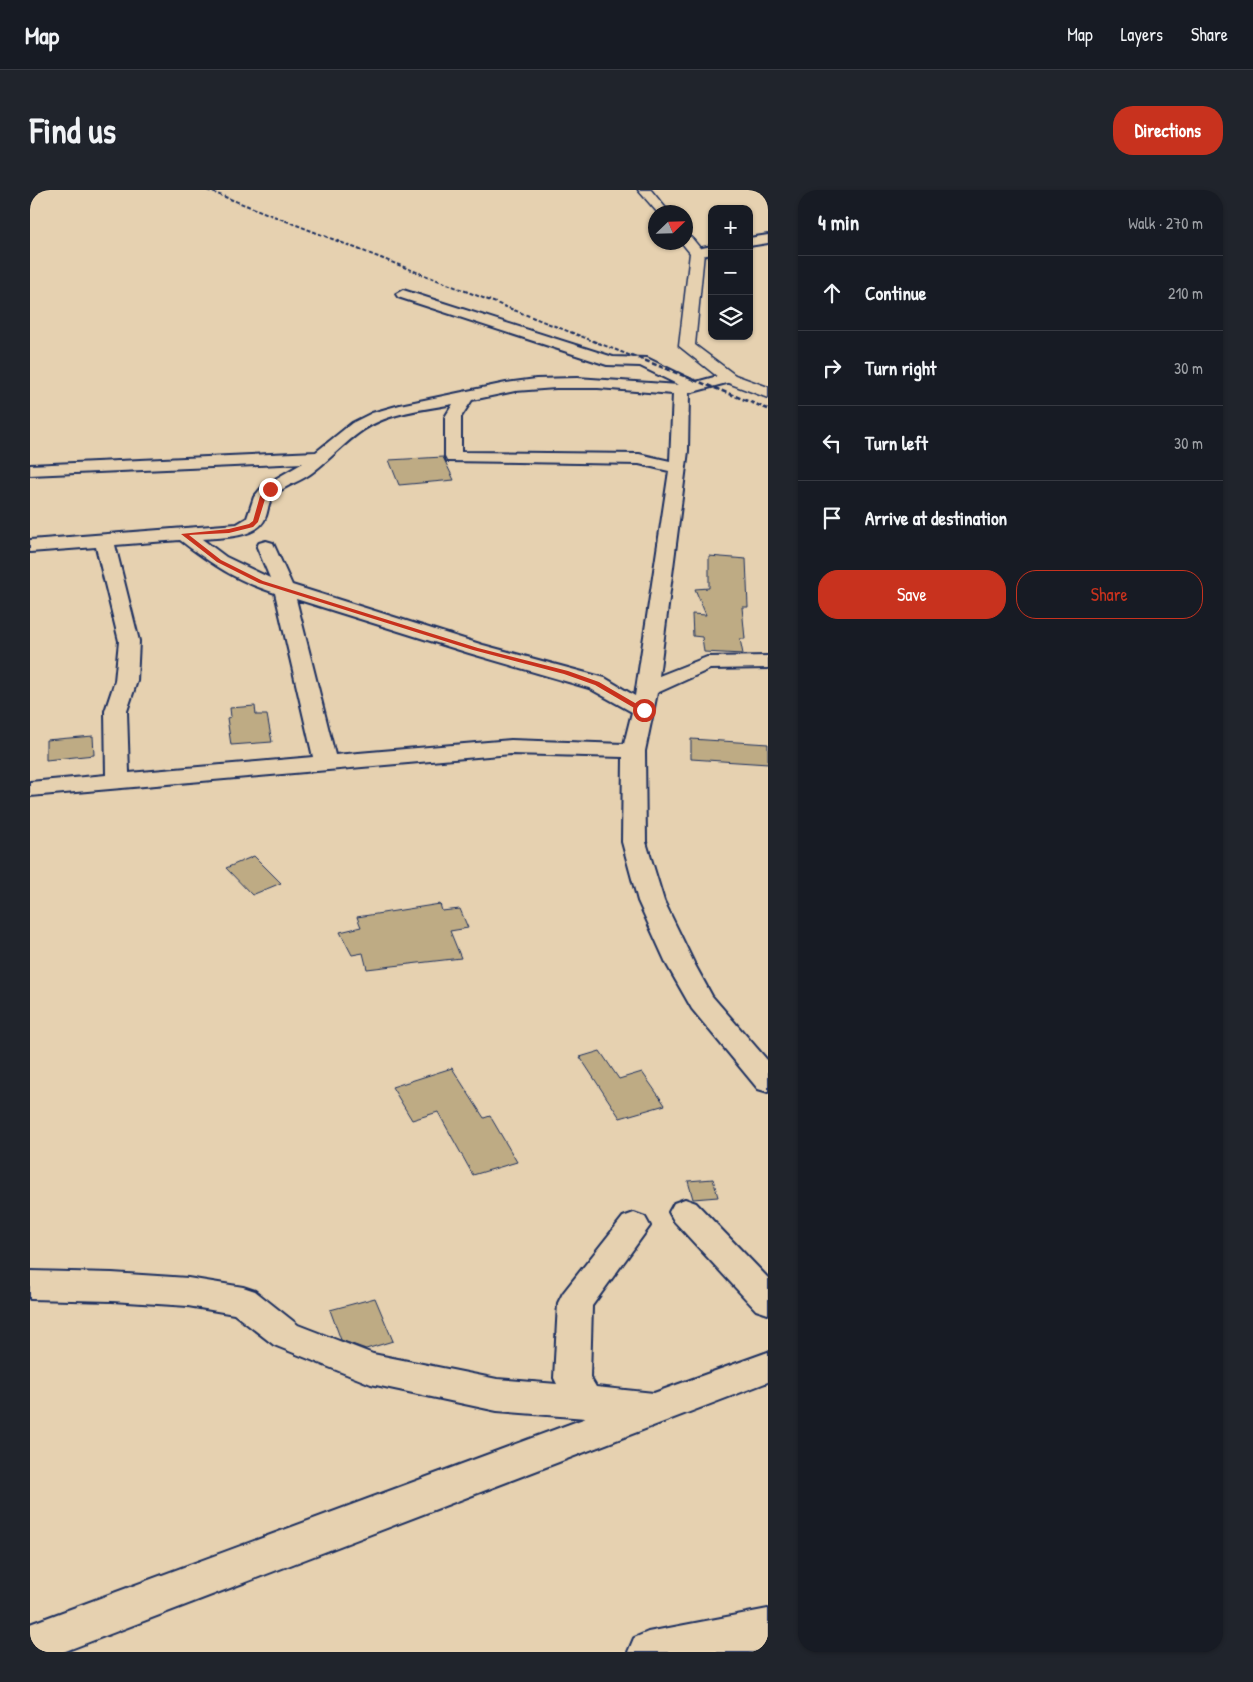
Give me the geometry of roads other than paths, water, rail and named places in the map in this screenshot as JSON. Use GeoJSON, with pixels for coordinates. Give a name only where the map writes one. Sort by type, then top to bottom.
{"type":"FeatureCollection","features":[{"type":"Feature","properties":{"kind":"main road"},"geometry":{"type":"LineString","coordinates":[[644,190],[657,205]]}},
{"type":"Feature","properties":{"kind":"main road"},"geometry":{"type":"LineString","coordinates":[[693,245],[704,252],[687,346],[729,378],[768,393]]}},
{"type":"Feature","properties":{"kind":"street"},"geometry":{"type":"LineString","coordinates":[[753,241],[768,239]]}},
{"type":"Feature","properties":{"kind":"street"},"geometry":{"type":"LineString","coordinates":[[403,294],[612,362],[642,361],[687,388]]}},
{"type":"Feature","properties":{"kind":"street"},"geometry":{"type":"LineString","coordinates":[[30,546],[229,531],[251,526],[255,522],[263,496],[270,489],[300,473],[358,426],[370,419],[422,405],[514,386],[602,383],[687,388],[729,378]]}},
{"type":"Feature","properties":{"kind":"street"},"geometry":{"type":"LineString","coordinates":[[687,388],[645,700],[634,751],[634,842],[651,901],[681,965],[702,1002],[768,1081]]}},
{"type":"Feature","properties":{"kind":"street"},"geometry":{"type":"LineString","coordinates":[[466,397],[454,417],[453,457],[639,459],[677,468]]}},
{"type":"Feature","properties":{"kind":"street"},"geometry":{"type":"LineString","coordinates":[[30,470],[319,456]]}},
{"type":"Feature","properties":{"kind":"street"},"geometry":{"type":"LineString","coordinates":[[184,534],[219,561],[261,582],[476,649],[566,673],[645,700],[707,663],[768,662]]}},
{"type":"Feature","properties":{"kind":"street"},"geometry":{"type":"LineString","coordinates":[[104,540],[129,641],[126,681],[116,711],[118,781]]}},
{"type":"Feature","properties":{"kind":"street"},"geometry":{"type":"LineString","coordinates":[[266,547],[284,590],[324,756]]}},
{"type":"Feature","properties":{"kind":"street"},"geometry":{"type":"LineString","coordinates":[[30,789],[511,747],[634,751]]}},
{"type":"Feature","properties":{"kind":"street"},"geometry":{"type":"LineString","coordinates":[[685,1212],[768,1300]]}},
{"type":"Feature","properties":{"kind":"street"},"geometry":{"type":"LineString","coordinates":[[585,1402],[572,1378],[576,1303],[634,1226]]}},
{"type":"Feature","properties":{"kind":"street"},"geometry":{"type":"LineString","coordinates":[[30,1286],[112,1287],[188,1292],[243,1301],[286,1335],[371,1369],[498,1395],[656,1407]]}},
{"type":"Feature","properties":{"kind":"street"},"geometry":{"type":"LineString","coordinates":[[30,1644],[193,1584],[656,1407],[768,1367]]}},
{"type":"Feature","properties":{"kind":"street"},"geometry":{"type":"LineString","coordinates":[[648,1652],[768,1629]]}},
{"type":"Feature","properties":{"kind":"railway"},"geometry":{"type":"LineString","coordinates":[[207,190],[634,357]]}},
{"type":"Feature","properties":{"kind":"railway"},"geometry":{"type":"LineString","coordinates":[[631,355],[768,409]]}}]}
